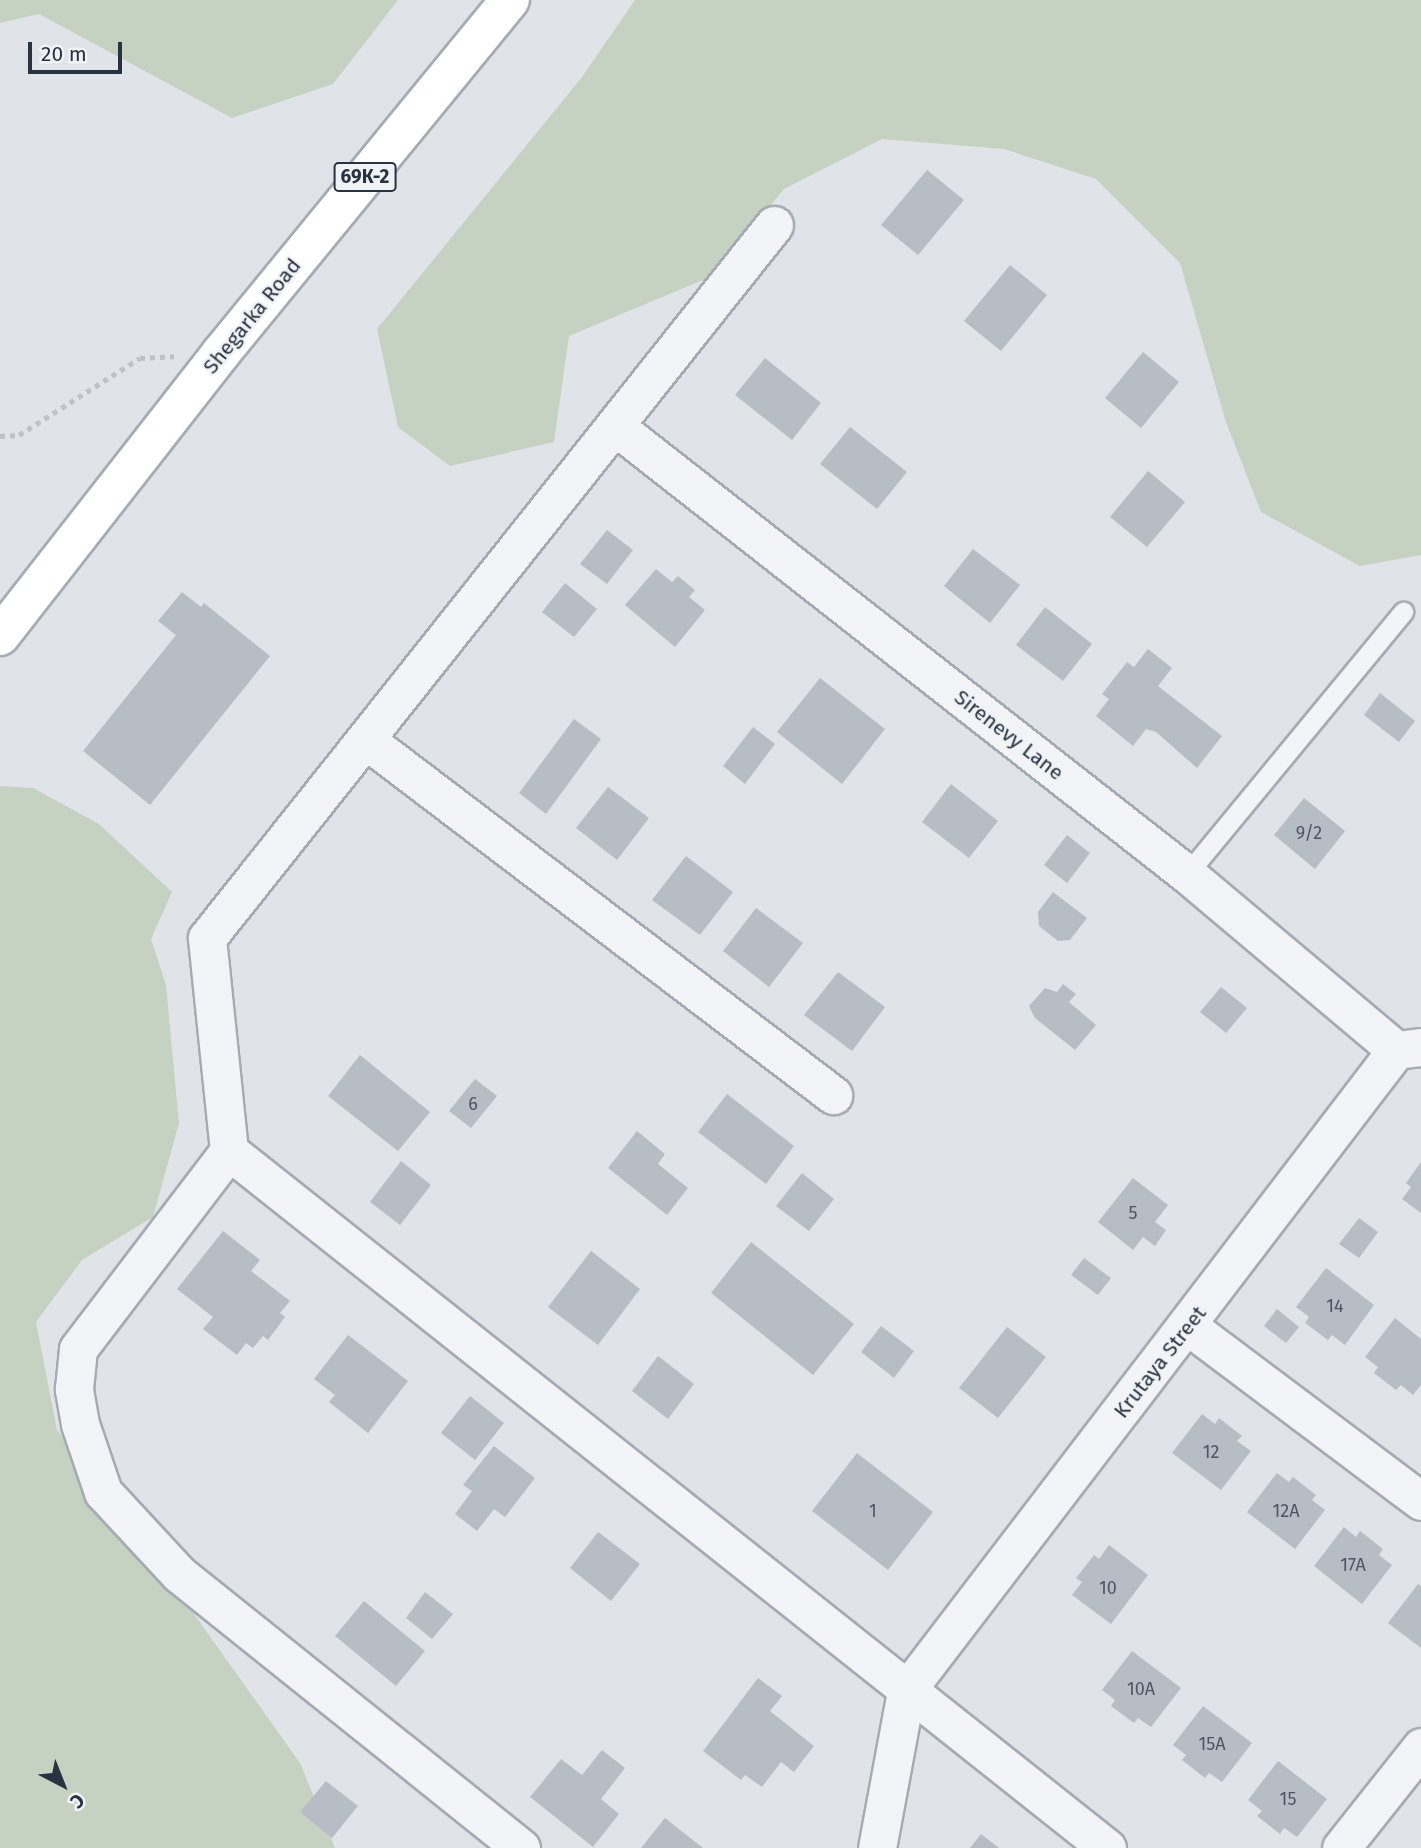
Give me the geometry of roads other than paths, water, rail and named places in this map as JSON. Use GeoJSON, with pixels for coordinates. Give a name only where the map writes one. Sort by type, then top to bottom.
{"type":"FeatureCollection","features":[{"type":"Feature","properties":{"kind":"main road","name":"Shegarka Road"},"geometry":{"type":"LineString","coordinates":[[0,636],[221,353],[510,0]]}},
{"type":"Feature","properties":{"kind":"street"},"geometry":{"type":"LineString","coordinates":[[521,1848],[179,1574],[103,1492],[80,1424],[74,1389],[78,1349],[229,1151],[207,938],[774,225]]}},
{"type":"Feature","properties":{"kind":"street","name":"Sirenevy Lane"},"geometry":{"type":"LineString","coordinates":[[616,427],[1409,1048]]}},
{"type":"Feature","properties":{"kind":"street"},"geometry":{"type":"LineString","coordinates":[[366,740],[833,1095]]}},
{"type":"Feature","properties":{"kind":"street","name":"Krutaya Street"},"geometry":{"type":"LineString","coordinates":[[906,1690],[1188,1326],[1409,1048]]}},
{"type":"Feature","properties":{"kind":"street"},"geometry":{"type":"LineString","coordinates":[[229,1151],[1107,1848]]}},
{"type":"Feature","properties":{"kind":"street"},"geometry":{"type":"LineString","coordinates":[[1188,1326],[1421,1501]]}},
{"type":"Feature","properties":{"kind":"street"},"geometry":{"type":"LineString","coordinates":[[877,1848],[906,1690]]}},
{"type":"Feature","properties":{"kind":"street"},"geometry":{"type":"LineString","coordinates":[[1341,1848],[1421,1747]]}},
{"type":"Feature","properties":{"kind":"lane"},"geometry":{"type":"LineString","coordinates":[[1187,874],[1402,612]]}}]}
